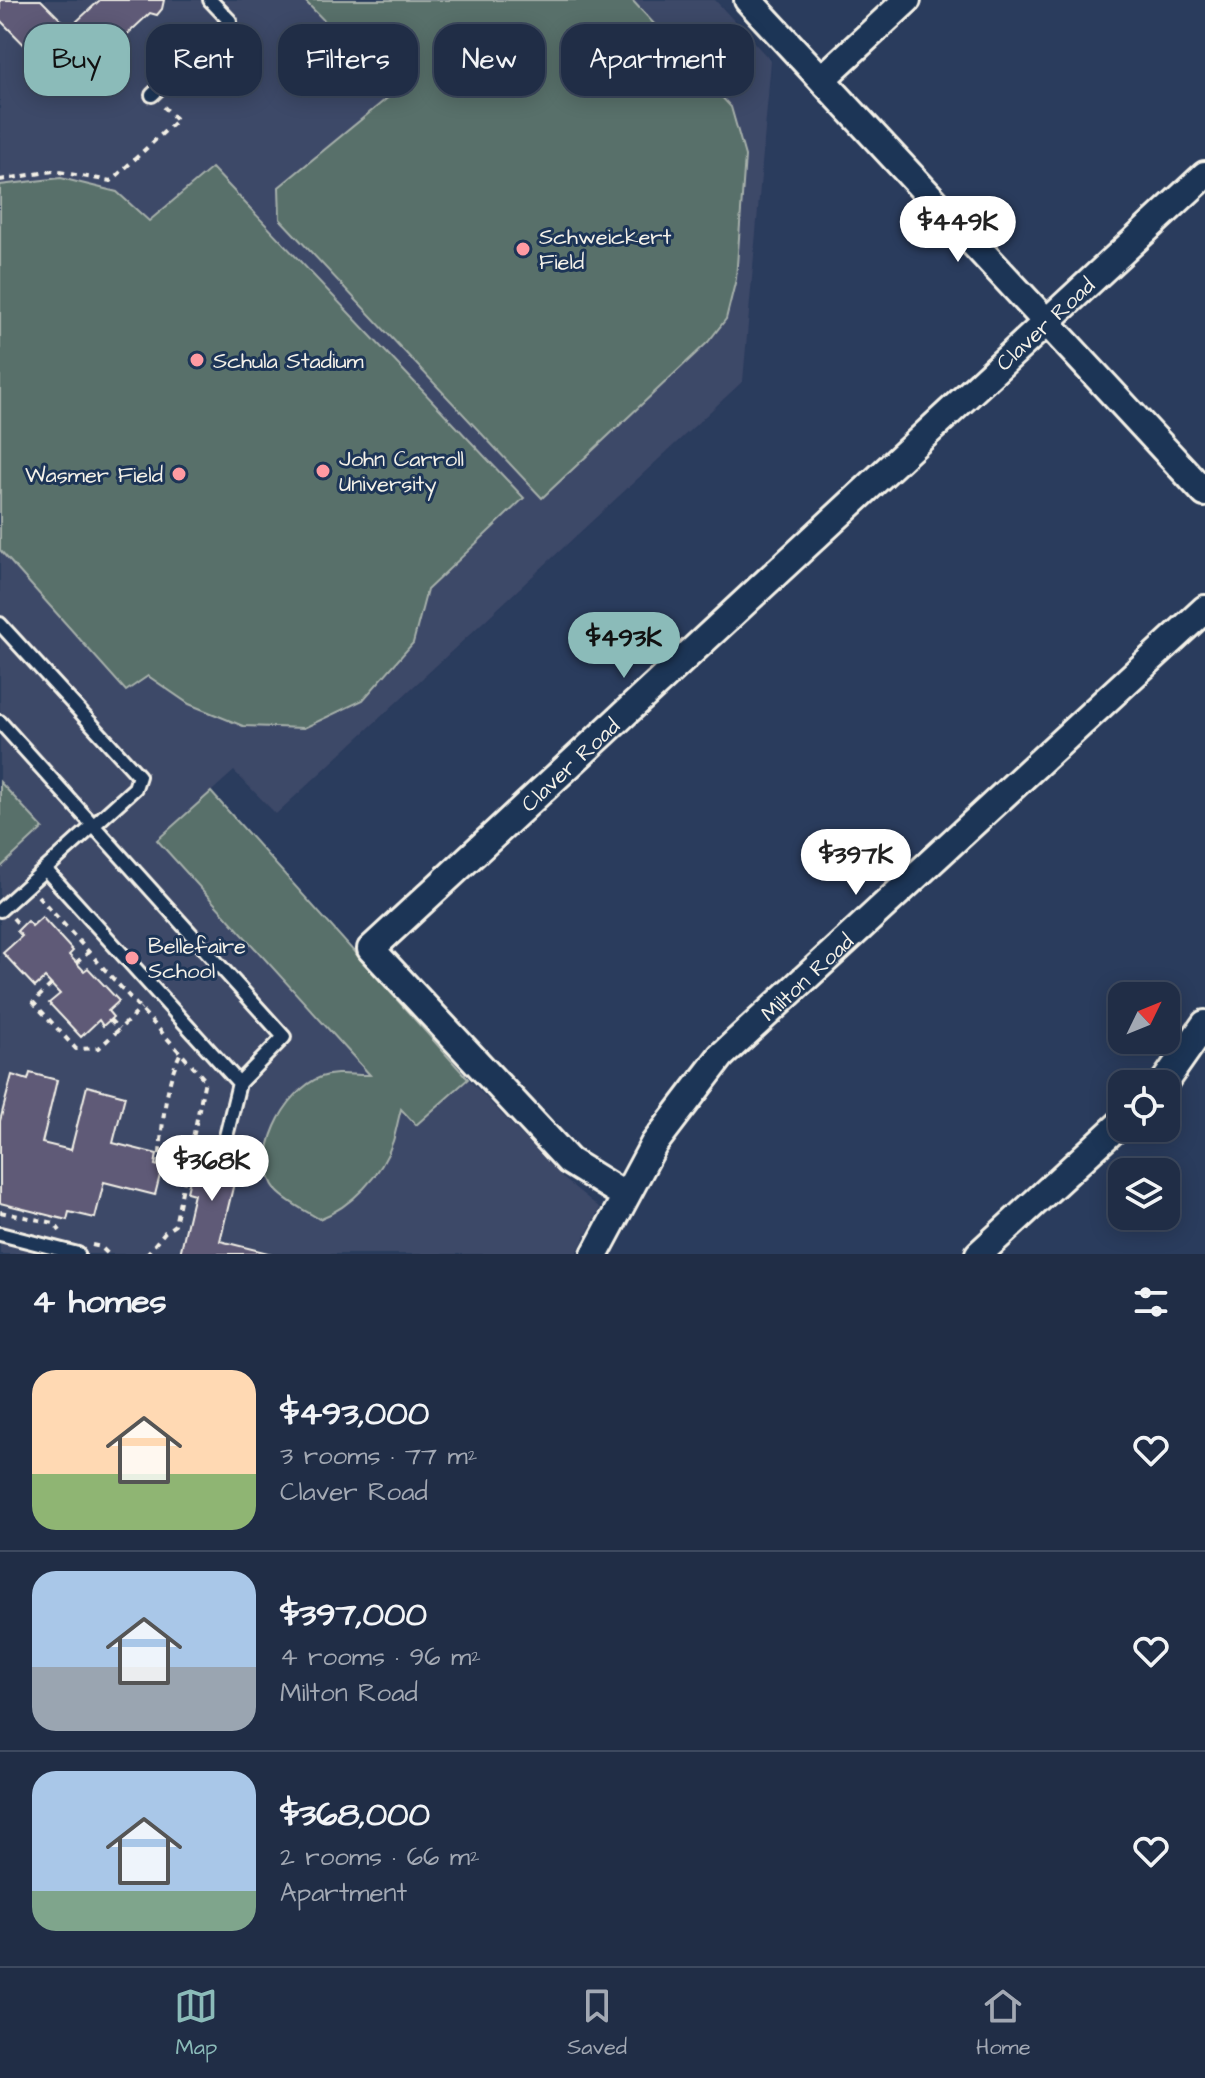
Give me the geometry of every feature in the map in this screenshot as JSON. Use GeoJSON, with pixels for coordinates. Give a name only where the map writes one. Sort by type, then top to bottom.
{"type":"FeatureCollection","features":[{"type":"Feature","properties":{"kind":"street"},"geometry":{"type":"LineString","coordinates":[[748,0],[1205,493]]}},
{"type":"Feature","properties":{"kind":"street"},"geometry":{"type":"LineString","coordinates":[[822,79],[907,0]]}},
{"type":"Feature","properties":{"kind":"street","name":"Claver Road"},"geometry":{"type":"LineString","coordinates":[[624,1195],[569,1161],[371,949],[1205,175]]}},
{"type":"Feature","properties":{"kind":"street","name":"Milton Road"},"geometry":{"type":"LineString","coordinates":[[595,1254],[654,1144],[721,1056],[1205,609]]}},
{"type":"Feature","properties":{"kind":"street"},"geometry":{"type":"LineString","coordinates":[[1173,1070],[1205,1024]]}},
{"type":"Feature","properties":{"kind":"street"},"geometry":{"type":"LineString","coordinates":[[979,1254],[1108,1135]]}},
{"type":"Feature","properties":{"kind":"lane"},"geometry":{"type":"LineString","coordinates":[[210,0],[230,21],[227,24]]}},
{"type":"Feature","properties":{"kind":"lane"},"geometry":{"type":"LineString","coordinates":[[0,624],[139,776],[135,788],[0,910]]}},
{"type":"Feature","properties":{"kind":"lane"},"geometry":{"type":"LineString","coordinates":[[0,722],[284,1037],[239,1083],[223,1149]]}},
{"type":"Feature","properties":{"kind":"lane"},"geometry":{"type":"LineString","coordinates":[[45,869],[239,1083]]}},
{"type":"Feature","properties":{"kind":"lane"},"geometry":{"type":"LineString","coordinates":[[0,1234],[78,1254]]}},
{"type":"Feature","properties":{"kind":"path"},"geometry":{"type":"LineString","coordinates":[[0,180],[53,171],[111,181],[177,120],[153,96]]}},
{"type":"Feature","properties":{"kind":"path"},"geometry":{"type":"LineString","coordinates":[[28,885],[205,1080],[175,1225],[147,1254]]}},
{"type":"Feature","properties":{"kind":"path"},"geometry":{"type":"LineString","coordinates":[[76,963],[89,952]]}},
{"type":"Feature","properties":{"kind":"path"},"geometry":{"type":"LineString","coordinates":[[51,985],[33,1002],[76,1049],[99,1048],[141,1009]]}},
{"type":"Feature","properties":{"kind":"path"},"geometry":{"type":"LineString","coordinates":[[110,1020],[119,1029]]}},
{"type":"Feature","properties":{"kind":"path"},"geometry":{"type":"LineString","coordinates":[[159,1166],[161,1131],[174,1066],[180,1054]]}},
{"type":"Feature","properties":{"kind":"shaded area","name":"John Carroll University"},"geometry":{"type":"Polygon","coordinates":[[[0,0],[715,0],[737,24],[561,24],[561,96],[754,96],[754,42],[771,61],[743,381],[276,814],[234,771],[157,840],[416,1124],[468,1079],[564,1179],[600,1208],[576,1254],[0,1254],[0,0]]]}},
{"type":"Feature","properties":{"kind":"green space","name":"Schweickert Field"},"geometry":{"type":"Polygon","coordinates":[[[304,0],[632,0],[654,24],[561,24],[561,96],[721,96],[731,107],[745,156],[736,279],[726,319],[708,342],[542,498],[280,219],[279,187],[390,96],[418,96],[418,24],[327,24],[304,0]]]}},
{"type":"Feature","properties":{"kind":"green space","name":"Schula Stadium"},"geometry":{"type":"Polygon","coordinates":[[[212,168],[524,498],[427,590],[413,643],[363,700],[304,728],[243,726],[189,704],[148,676],[126,691],[0,550],[0,185],[61,178],[117,192],[149,221],[212,168]]]}},
{"type":"Feature","properties":{"kind":"green space"},"geometry":{"type":"Polygon","coordinates":[[[0,782],[43,828],[0,868],[0,782]]]}},
{"type":"Feature","properties":{"kind":"green space"},"geometry":{"type":"Polygon","coordinates":[[[211,792],[468,1079],[416,1125],[401,1109],[388,1154],[373,1177],[343,1207],[319,1219],[281,1195],[269,1177],[269,1144],[275,1126],[295,1096],[321,1077],[370,1075],[157,840],[211,792]]]}},
{"type":"Feature","properties":{"kind":"building"},"geometry":{"type":"Polygon","coordinates":[[[0,0],[41,0],[63,22],[76,22],[100,0],[164,0],[157,15],[150,13],[130,32],[130,24],[24,24],[24,44],[0,20],[0,0]]]}},
{"type":"Feature","properties":{"kind":"building"},"geometry":{"type":"Polygon","coordinates":[[[42,917],[73,951],[69,955],[84,971],[88,968],[119,1001],[108,1011],[113,1017],[103,1026],[99,1020],[81,1037],[49,1003],[60,994],[45,978],[35,987],[3,953],[22,936],[17,931],[27,921],[32,926],[42,917]]]}},
{"type":"Feature","properties":{"kind":"building"},"geometry":{"type":"Polygon","coordinates":[[[30,1073],[57,1080],[42,1143],[71,1150],[87,1086],[125,1096],[113,1143],[157,1154],[155,1165],[162,1167],[155,1195],[104,1182],[95,1218],[69,1212],[67,1220],[0,1203],[0,1121],[12,1075],[28,1080],[30,1073]]]}},
{"type":"Feature","properties":{"kind":"building"},"geometry":{"type":"Polygon","coordinates":[[[199,1143],[241,1154],[220,1241],[272,1254],[180,1254],[194,1194],[187,1192],[199,1143]]]}},
{"type":"Feature","properties":{"kind":"place","name":"Schweickert Field"},"geometry":{"type":"Point","coordinates":[523,249]}},
{"type":"Feature","properties":{"kind":"place","name":"Schula Stadium"},"geometry":{"type":"Point","coordinates":[197,360]}},
{"type":"Feature","properties":{"kind":"place","name":"John Carroll University"},"geometry":{"type":"Point","coordinates":[323,471]}},
{"type":"Feature","properties":{"kind":"place","name":"Wasmer Field"},"geometry":{"type":"Point","coordinates":[179,474]}},
{"type":"Feature","properties":{"kind":"place","name":"Bellefaire School"},"geometry":{"type":"Point","coordinates":[132,958]}}]}
